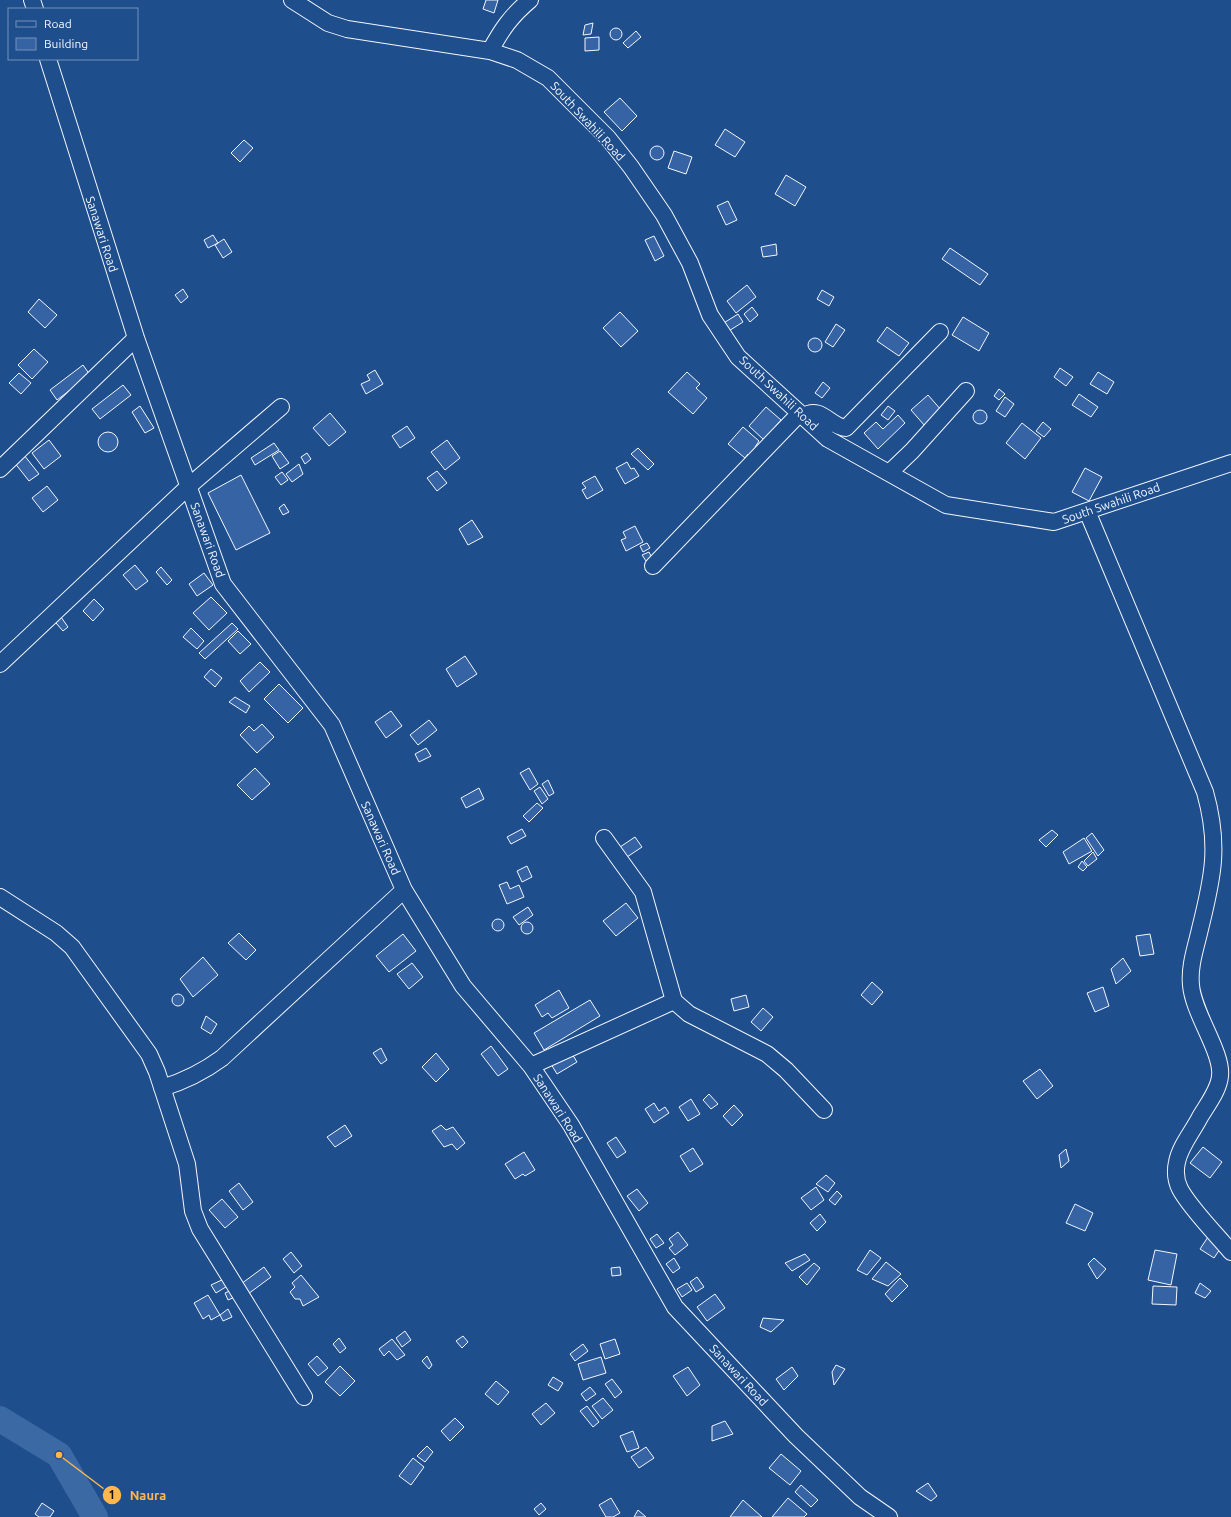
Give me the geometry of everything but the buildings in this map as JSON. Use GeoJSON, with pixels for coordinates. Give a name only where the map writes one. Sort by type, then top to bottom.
{"type":"FeatureCollection","features":[{"type":"Feature","properties":{"kind":"street","name":"South Swahili Road"},"geometry":{"type":"LineString","coordinates":[[292,0],[328,23],[347,29],[490,51],[517,60],[548,78],[608,138],[631,167],[664,215],[690,264],[710,315],[738,357],[828,439],[946,505],[1054,522],[1231,462]]}},
{"type":"Feature","properties":{"kind":"street"},"geometry":{"type":"LineString","coordinates":[[490,51],[502,28],[512,15],[530,0]]}},
{"type":"Feature","properties":{"kind":"street","name":"Sanawari Road"},"geometry":{"type":"LineString","coordinates":[[48,60],[136,338],[223,584],[332,725],[404,890],[463,986],[531,1066],[571,1125],[675,1307],[796,1436],[860,1497],[889,1517]]}},
{"type":"Feature","properties":{"kind":"street"},"geometry":{"type":"LineString","coordinates":[[653,566],[802,415],[816,412],[841,427],[846,428],[940,332]]}},
{"type":"Feature","properties":{"kind":"street"},"geometry":{"type":"LineString","coordinates":[[0,469],[136,338]]}},
{"type":"Feature","properties":{"kind":"street"},"geometry":{"type":"LineString","coordinates":[[889,473],[912,451],[966,391]]}},
{"type":"Feature","properties":{"kind":"street"},"geometry":{"type":"LineString","coordinates":[[0,664],[189,486],[282,408]]}},
{"type":"Feature","properties":{"kind":"street"},"geometry":{"type":"LineString","coordinates":[[1087,512],[1205,792],[1210,810],[1214,833],[1214,864],[1192,966],[1191,985],[1195,1005],[1219,1063],[1220,1078],[1181,1151],[1176,1172],[1177,1182],[1185,1197],[1231,1252]]}},
{"type":"Feature","properties":{"kind":"street"},"geometry":{"type":"LineString","coordinates":[[604,838],[643,892],[674,1001],[689,1014],[767,1054],[786,1070],[824,1110]]}},
{"type":"Feature","properties":{"kind":"street"},"geometry":{"type":"LineString","coordinates":[[162,1088],[191,1078],[222,1058],[404,890]]}},
{"type":"Feature","properties":{"kind":"street"},"geometry":{"type":"LineString","coordinates":[[0,897],[56,933],[79,956],[149,1054],[187,1164],[193,1211],[200,1229],[304,1396]]}},
{"type":"Feature","properties":{"kind":"street"},"geometry":{"type":"LineString","coordinates":[[531,1066],[674,1001]]}},
{"type":"Feature","properties":{"kind":"waterway"},"geometry":{"type":"LineString","coordinates":[[0,1419],[59,1455],[95,1517]]}},
{"type":"Feature","properties":{"kind":"place","name":"Naura"},"geometry":{"type":"Point","coordinates":[59,1455]}}]}
